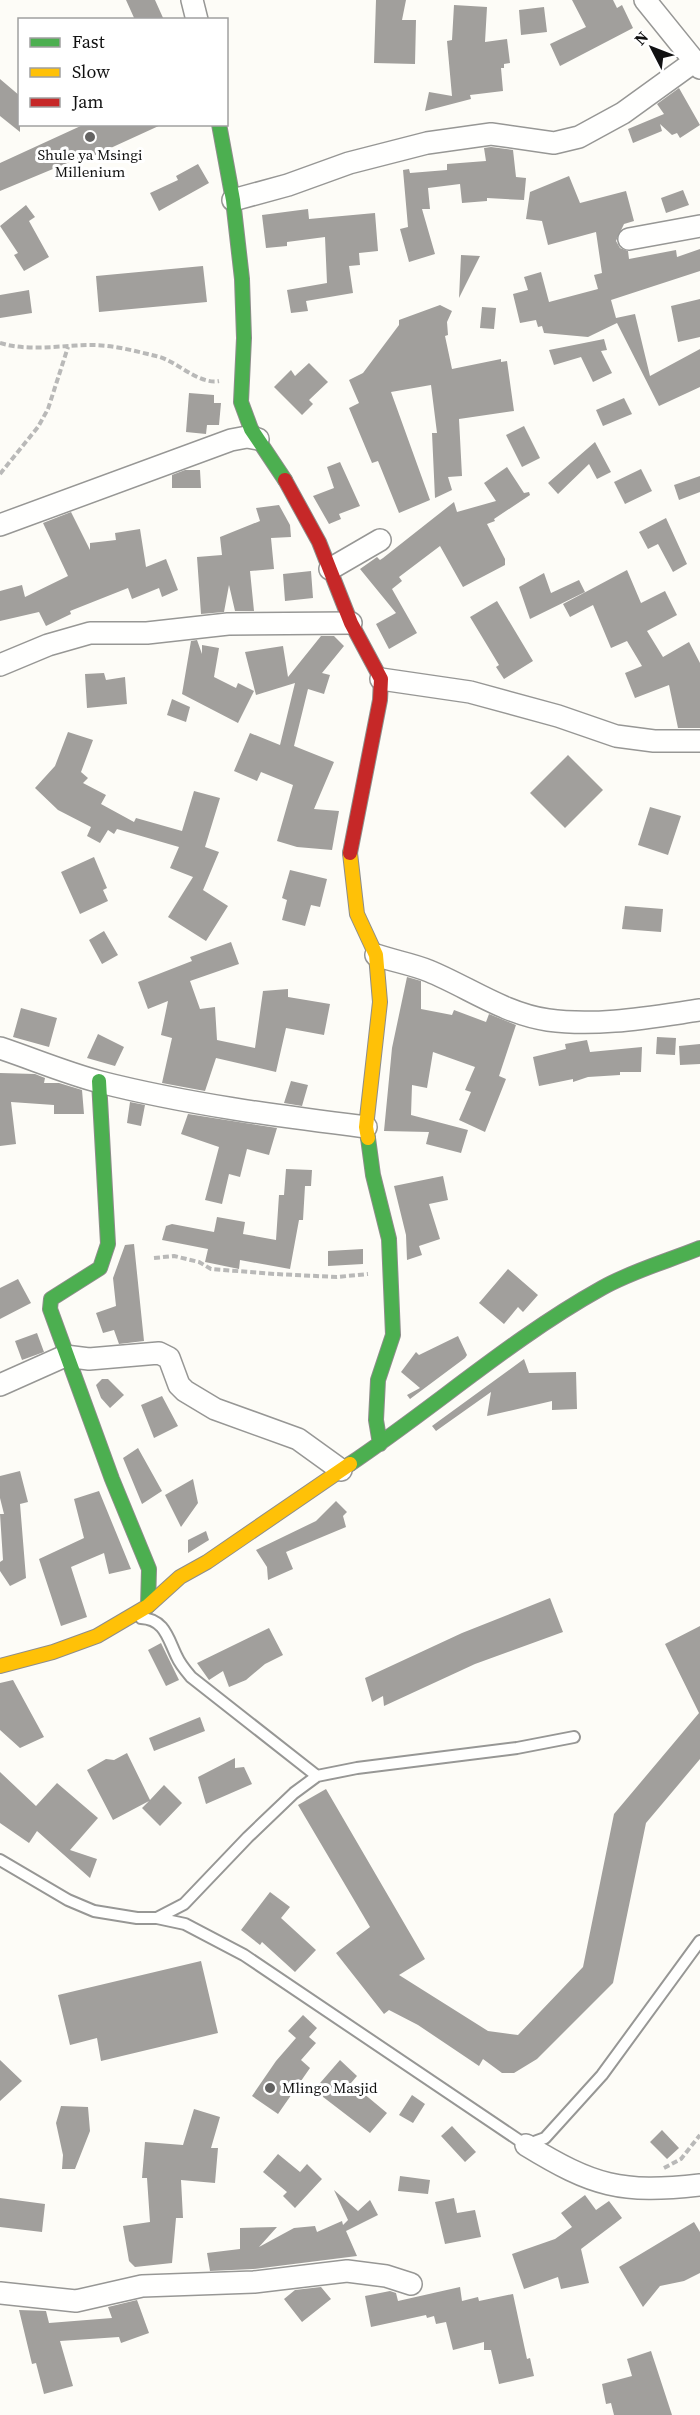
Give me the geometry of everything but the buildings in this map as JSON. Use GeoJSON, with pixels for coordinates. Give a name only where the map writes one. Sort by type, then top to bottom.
{"type":"FeatureCollection","features":[{"type":"Feature","properties":{"kind":"street"},"geometry":{"type":"LineString","coordinates":[[192,0],[196,18]]}},
{"type":"Feature","properties":{"kind":"street"},"geometry":{"type":"LineString","coordinates":[[233,200],[288,185],[349,163],[427,143],[491,134],[554,143],[579,137],[623,113],[698,65],[645,0]]}},
{"type":"Feature","properties":{"kind":"street"},"geometry":{"type":"LineString","coordinates":[[219,126],[233,200],[242,279],[241,402],[251,429],[275,462],[311,525],[351,622],[370,663],[381,679],[380,700],[349,848],[357,914],[376,955],[380,1002],[366,1127],[373,1175],[389,1239],[392,1271],[393,1335],[378,1380],[376,1420],[380,1444]]}},
{"type":"Feature","properties":{"kind":"street"},"geometry":{"type":"LineString","coordinates":[[629,239],[700,226]]}},
{"type":"Feature","properties":{"kind":"street"},"geometry":{"type":"LineString","coordinates":[[0,525],[231,440],[247,437],[258,439]]}},
{"type":"Feature","properties":{"kind":"street"},"geometry":{"type":"LineString","coordinates":[[330,569],[380,540]]}},
{"type":"Feature","properties":{"kind":"street"},"geometry":{"type":"LineString","coordinates":[[0,664],[48,645],[97,632],[147,633],[280,622],[351,622]]}},
{"type":"Feature","properties":{"kind":"street"},"geometry":{"type":"LineString","coordinates":[[381,679],[470,692],[558,716],[616,736],[654,741],[700,741]]}},
{"type":"Feature","properties":{"kind":"street"},"geometry":{"type":"LineString","coordinates":[[376,955],[427,970],[488,1000],[547,1020],[610,1020],[700,1010]]}},
{"type":"Feature","properties":{"kind":"street"},"geometry":{"type":"LineString","coordinates":[[0,1048],[99,1082],[256,1114],[366,1127]]}},
{"type":"Feature","properties":{"kind":"street"},"geometry":{"type":"LineString","coordinates":[[99,1082],[108,1244],[100,1268],[51,1299],[52,1322],[65,1356],[75,1373],[112,1479],[142,1548],[149,1569],[147,1606]]}},
{"type":"Feature","properties":{"kind":"street"},"geometry":{"type":"LineString","coordinates":[[0,1666],[87,1640],[129,1618],[180,1578],[380,1444],[465,1379],[571,1306],[605,1286],[700,1248]]}},
{"type":"Feature","properties":{"kind":"street"},"geometry":{"type":"LineString","coordinates":[[0,1385],[65,1356],[89,1359],[159,1353],[169,1358],[179,1385],[185,1391],[215,1409],[298,1439],[340,1470]]}},
{"type":"Feature","properties":{"kind":"street"},"geometry":{"type":"LineString","coordinates":[[526,2145],[559,2165],[606,2185],[654,2191],[700,2185]]}},
{"type":"Feature","properties":{"kind":"street"},"geometry":{"type":"LineString","coordinates":[[0,2293],[76,2301],[142,2286],[254,2282],[347,2271],[386,2276],[411,2284]]}},
{"type":"Feature","properties":{"kind":"lane"},"geometry":{"type":"LineString","coordinates":[[129,1618],[155,1620],[165,1630],[178,1660],[191,1677],[317,1776]]}},
{"type":"Feature","properties":{"kind":"lane"},"geometry":{"type":"LineString","coordinates":[[157,1918],[184,1904],[271,1815],[317,1776],[357,1768],[517,1748],[573,1737]]}},
{"type":"Feature","properties":{"kind":"lane"},"geometry":{"type":"LineString","coordinates":[[0,1860],[59,1895],[94,1911],[136,1918],[157,1918],[185,1924],[244,1955],[526,2145],[545,2138],[602,2075],[700,1941]]}},
{"type":"Feature","properties":{"kind":"path"},"geometry":{"type":"LineString","coordinates":[[0,343],[16,348],[93,345],[162,357],[217,382],[243,366]]}},
{"type":"Feature","properties":{"kind":"path"},"geometry":{"type":"LineString","coordinates":[[0,474],[38,427],[48,409],[68,347]]}},
{"type":"Feature","properties":{"kind":"path"},"geometry":{"type":"LineString","coordinates":[[154,1258],[174,1256],[199,1262],[211,1269],[275,1274],[337,1277],[392,1271]]}},
{"type":"Feature","properties":{"kind":"path"},"geometry":{"type":"LineString","coordinates":[[657,2172],[681,2159],[700,2135]]}},
{"type":"Feature","properties":{"kind":"traffic: fast"},"geometry":{"type":"LineString","coordinates":[[219,126],[233,200],[242,279],[244,338],[241,402],[251,429],[285,480]]}},
{"type":"Feature","properties":{"kind":"traffic: fast"},"geometry":{"type":"LineString","coordinates":[[99,1081],[108,1244],[100,1268],[51,1299],[50,1309],[112,1479],[149,1569],[148,1606]]}},
{"type":"Feature","properties":{"kind":"traffic: fast"},"geometry":{"type":"LineString","coordinates":[[368,1138],[373,1175],[389,1239],[393,1335],[378,1380],[376,1420],[380,1444]]}},
{"type":"Feature","properties":{"kind":"traffic: fast"},"geometry":{"type":"LineString","coordinates":[[350,1464],[505,1351],[569,1308],[625,1276],[700,1248]]}},
{"type":"Feature","properties":{"kind":"traffic: slow"},"geometry":{"type":"LineString","coordinates":[[350,853],[357,914],[376,955],[380,1002],[366,1127],[368,1138]]}},
{"type":"Feature","properties":{"kind":"traffic: slow"},"geometry":{"type":"LineString","coordinates":[[0,1666],[53,1652],[97,1636],[148,1606],[180,1577],[207,1562],[350,1464]]}},
{"type":"Feature","properties":{"kind":"traffic: jam"},"geometry":{"type":"LineString","coordinates":[[285,480],[319,542],[351,623],[381,679],[380,700],[350,853]]}},
{"type":"Feature","properties":{"kind":"place","name":"Shule ya Msingi Millenium"},"geometry":{"type":"Point","coordinates":[90,137]}},
{"type":"Feature","properties":{"kind":"place","name":"Mlingo Masjid"},"geometry":{"type":"Point","coordinates":[270,2088]}}]}
